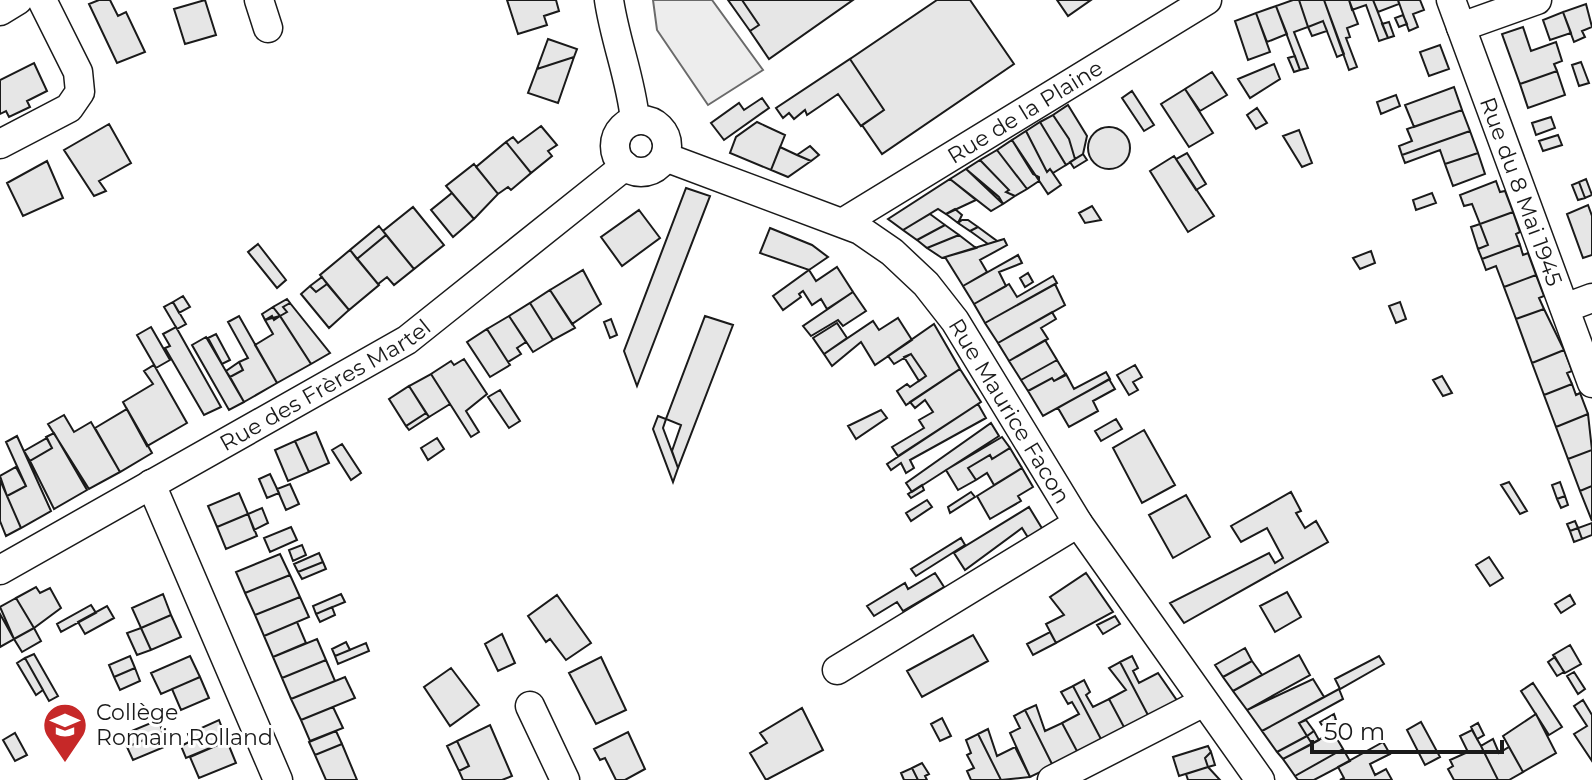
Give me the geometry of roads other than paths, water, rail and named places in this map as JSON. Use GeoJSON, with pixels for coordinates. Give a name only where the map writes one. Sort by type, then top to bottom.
{"type":"FeatureCollection","features":[{"type":"Feature","properties":{"kind":"street"},"geometry":{"type":"LineString","coordinates":[[0,11],[18,0]]}},
{"type":"Feature","properties":{"kind":"street"},"geometry":{"type":"LineString","coordinates":[[0,144],[69,108],[80,92],[78,72],[42,0]]}},
{"type":"Feature","properties":{"kind":"street"},"geometry":{"type":"LineString","coordinates":[[259,0],[268,28]]}},
{"type":"Feature","properties":{"kind":"street"},"geometry":{"type":"LineString","coordinates":[[609,0],[618,51],[632,92],[635,120]]}},
{"type":"Feature","properties":{"kind":"street","name":"Rue de la Plaine"},"geometry":{"type":"LineString","coordinates":[[844,222],[1207,0]]}},
{"type":"Feature","properties":{"kind":"street","name":"Rue du 8 Mai 1945"},"geometry":{"type":"LineString","coordinates":[[1451,0],[1592,383]]}},
{"type":"Feature","properties":{"kind":"street"},"geometry":{"type":"LineString","coordinates":[[1461,27],[1537,0]]}},
{"type":"Feature","properties":{"kind":"street"},"geometry":{"type":"LineString","coordinates":[[635,120],[650,121],[662,129],[668,143],[665,157],[650,170],[637,171],[625,166],[616,155],[616,140],[623,127],[635,120]]}},
{"type":"Feature","properties":{"kind":"street","name":"Rue Maurice Facon"},"geometry":{"type":"LineString","coordinates":[[665,157],[844,222],[892,252],[940,301],[1078,523],[1260,780]]}},
{"type":"Feature","properties":{"kind":"street","name":"Rue des Frères Martel"},"geometry":{"type":"LineString","coordinates":[[0,570],[407,340],[625,166]]}},
{"type":"Feature","properties":{"kind":"street"},"geometry":{"type":"LineString","coordinates":[[1565,308],[1592,298]]}},
{"type":"Feature","properties":{"kind":"street"},"geometry":{"type":"LineString","coordinates":[[151,484],[278,780]]}},
{"type":"Feature","properties":{"kind":"street"},"geometry":{"type":"LineString","coordinates":[[837,670],[1078,523]]}},
{"type":"Feature","properties":{"kind":"street"},"geometry":{"type":"LineString","coordinates":[[1052,780],[1091,771],[1204,702]]}},
{"type":"Feature","properties":{"kind":"street"},"geometry":{"type":"LineString","coordinates":[[530,706],[565,780]]}},
{"type":"Feature","properties":{"kind":"place","name":"Collège Romain Rolland"},"geometry":{"type":"Point","coordinates":[65,764]}}]}
